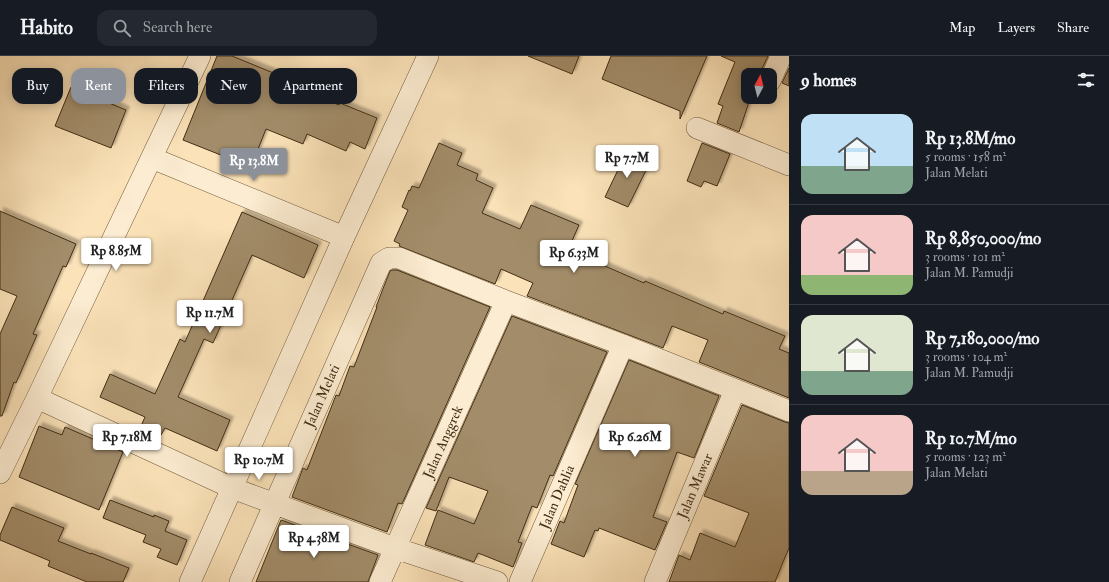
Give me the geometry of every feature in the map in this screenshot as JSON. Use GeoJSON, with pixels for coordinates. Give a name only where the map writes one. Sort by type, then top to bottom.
{"type":"FeatureCollection","features":[{"type":"Feature","properties":{"kind":"street"},"geometry":{"type":"LineString","coordinates":[[0,473],[200,56]]}},
{"type":"Feature","properties":{"kind":"street"},"geometry":{"type":"LineString","coordinates":[[190,582],[236,490],[344,237],[428,56]]}},
{"type":"Feature","properties":{"kind":"street"},"geometry":{"type":"LineString","coordinates":[[776,68],[782,56]]}},
{"type":"Feature","properties":{"kind":"street"},"geometry":{"type":"LineString","coordinates":[[698,128],[789,165]]}},
{"type":"Feature","properties":{"kind":"street"},"geometry":{"type":"LineString","coordinates":[[152,158],[344,237]]}},
{"type":"Feature","properties":{"kind":"street","name":"Jalan Melati"},"geometry":{"type":"LineString","coordinates":[[240,582],[271,503],[381,263],[389,258],[399,258],[506,301]]}},
{"type":"Feature","properties":{"kind":"street"},"geometry":{"type":"LineString","coordinates":[[506,301],[623,345],[789,411]]}},
{"type":"Feature","properties":{"kind":"street","name":"Jalan Anggrek"},"geometry":{"type":"LineString","coordinates":[[380,582],[506,301]]}},
{"type":"Feature","properties":{"kind":"street","name":"Jalan Dahlia"},"geometry":{"type":"LineString","coordinates":[[520,582],[623,345]]}},
{"type":"Feature","properties":{"kind":"street","name":"Jalan Mawar"},"geometry":{"type":"LineString","coordinates":[[654,582],[735,390]]}},
{"type":"Feature","properties":{"kind":"street"},"geometry":{"type":"LineString","coordinates":[[37,398],[236,490],[395,548],[497,582]]}},
{"type":"Feature","properties":{"kind":"building"},"geometry":{"type":"Polygon","coordinates":[[[217,56],[232,56],[269,71],[269,104],[342,104],[377,118],[365,149],[350,142],[346,151],[307,134],[303,144],[266,129],[251,167],[183,140],[206,83],[206,104],[261,104],[261,68],[212,68],[217,56]]]}},
{"type":"Feature","properties":{"kind":"building"},"geometry":{"type":"Polygon","coordinates":[[[528,56],[579,56],[572,74],[528,56]]]}},
{"type":"Feature","properties":{"kind":"building"},"geometry":{"type":"Polygon","coordinates":[[[611,56],[707,56],[680,119],[680,111],[602,79],[611,56]]]}},
{"type":"Feature","properties":{"kind":"building"},"geometry":{"type":"Polygon","coordinates":[[[721,56],[768,56],[762,68],[741,68],[741,104],[748,105],[739,132],[717,123],[723,106],[718,104],[735,62],[721,56]]]}},
{"type":"Feature","properties":{"kind":"building"},"geometry":{"type":"Polygon","coordinates":[[[789,68],[789,86],[782,83],[789,68]]]}},
{"type":"Feature","properties":{"kind":"building"},"geometry":{"type":"Polygon","coordinates":[[[71,87],[71,104],[112,104],[126,110],[111,148],[55,126],[71,87]]]}},
{"type":"Feature","properties":{"kind":"building"},"geometry":{"type":"Polygon","coordinates":[[[439,143],[462,153],[457,165],[478,174],[476,180],[493,188],[482,213],[520,229],[531,205],[579,225],[568,250],[644,283],[645,281],[723,314],[724,311],[785,336],[779,349],[789,353],[789,398],[699,362],[708,340],[672,326],[663,348],[527,296],[533,283],[501,269],[495,284],[399,246],[400,244],[394,241],[408,210],[402,207],[412,186],[419,188],[439,143]]]}},
{"type":"Feature","properties":{"kind":"building"},"geometry":{"type":"Polygon","coordinates":[[[702,143],[730,154],[717,186],[704,181],[701,187],[687,181],[702,143]]]}},
{"type":"Feature","properties":{"kind":"building"},"geometry":{"type":"Polygon","coordinates":[[[627,151],[650,162],[628,207],[605,197],[627,151]]]}},
{"type":"Feature","properties":{"kind":"building"},"geometry":{"type":"Polygon","coordinates":[[[0,211],[76,244],[66,267],[63,266],[33,334],[37,335],[16,383],[14,382],[2,416],[0,416],[0,334],[17,296],[0,289],[0,211]]]}},
{"type":"Feature","properties":{"kind":"building"},"geometry":{"type":"Polygon","coordinates":[[[242,212],[318,245],[304,278],[252,255],[213,343],[204,339],[178,397],[230,420],[217,451],[165,428],[161,435],[141,426],[145,417],[100,397],[110,374],[155,394],[180,339],[185,342],[242,212]]]}},
{"type":"Feature","properties":{"kind":"building"},"geometry":{"type":"Polygon","coordinates":[[[397,270],[490,307],[402,504],[398,503],[387,532],[292,497],[303,468],[307,470],[336,395],[339,396],[350,366],[354,367],[384,286],[390,271],[397,270]]]}},
{"type":"Feature","properties":{"kind":"building"},"geometry":{"type":"Polygon","coordinates":[[[512,316],[607,352],[553,476],[550,475],[537,508],[532,506],[518,542],[522,543],[513,567],[478,553],[474,562],[425,545],[438,510],[474,524],[488,491],[449,477],[436,511],[426,508],[512,316]]]}},
{"type":"Feature","properties":{"kind":"building"},"geometry":{"type":"Polygon","coordinates":[[[629,360],[719,396],[694,458],[677,452],[653,517],[667,522],[655,550],[599,528],[598,531],[595,530],[584,557],[551,544],[560,521],[564,523],[578,485],[575,484],[629,360]]]}},
{"type":"Feature","properties":{"kind":"building"},"geometry":{"type":"Polygon","coordinates":[[[742,405],[789,423],[789,548],[775,582],[669,582],[679,555],[690,560],[700,533],[735,547],[749,513],[704,496],[742,405]]]}},
{"type":"Feature","properties":{"kind":"building"},"geometry":{"type":"Polygon","coordinates":[[[39,426],[62,435],[65,427],[123,452],[99,510],[19,477],[39,426]]]}},
{"type":"Feature","properties":{"kind":"building"},"geometry":{"type":"Polygon","coordinates":[[[110,500],[154,517],[154,515],[169,521],[165,531],[187,540],[177,565],[157,557],[161,549],[143,542],[146,535],[103,518],[110,500]]]}},
{"type":"Feature","properties":{"kind":"building"},"geometry":{"type":"Polygon","coordinates":[[[12,507],[64,528],[58,541],[129,568],[123,582],[87,582],[48,566],[50,561],[0,540],[0,535],[12,507]]]}},
{"type":"Feature","properties":{"kind":"building"},"geometry":{"type":"Polygon","coordinates":[[[281,520],[378,555],[368,582],[256,582],[281,520]]]}}]}
